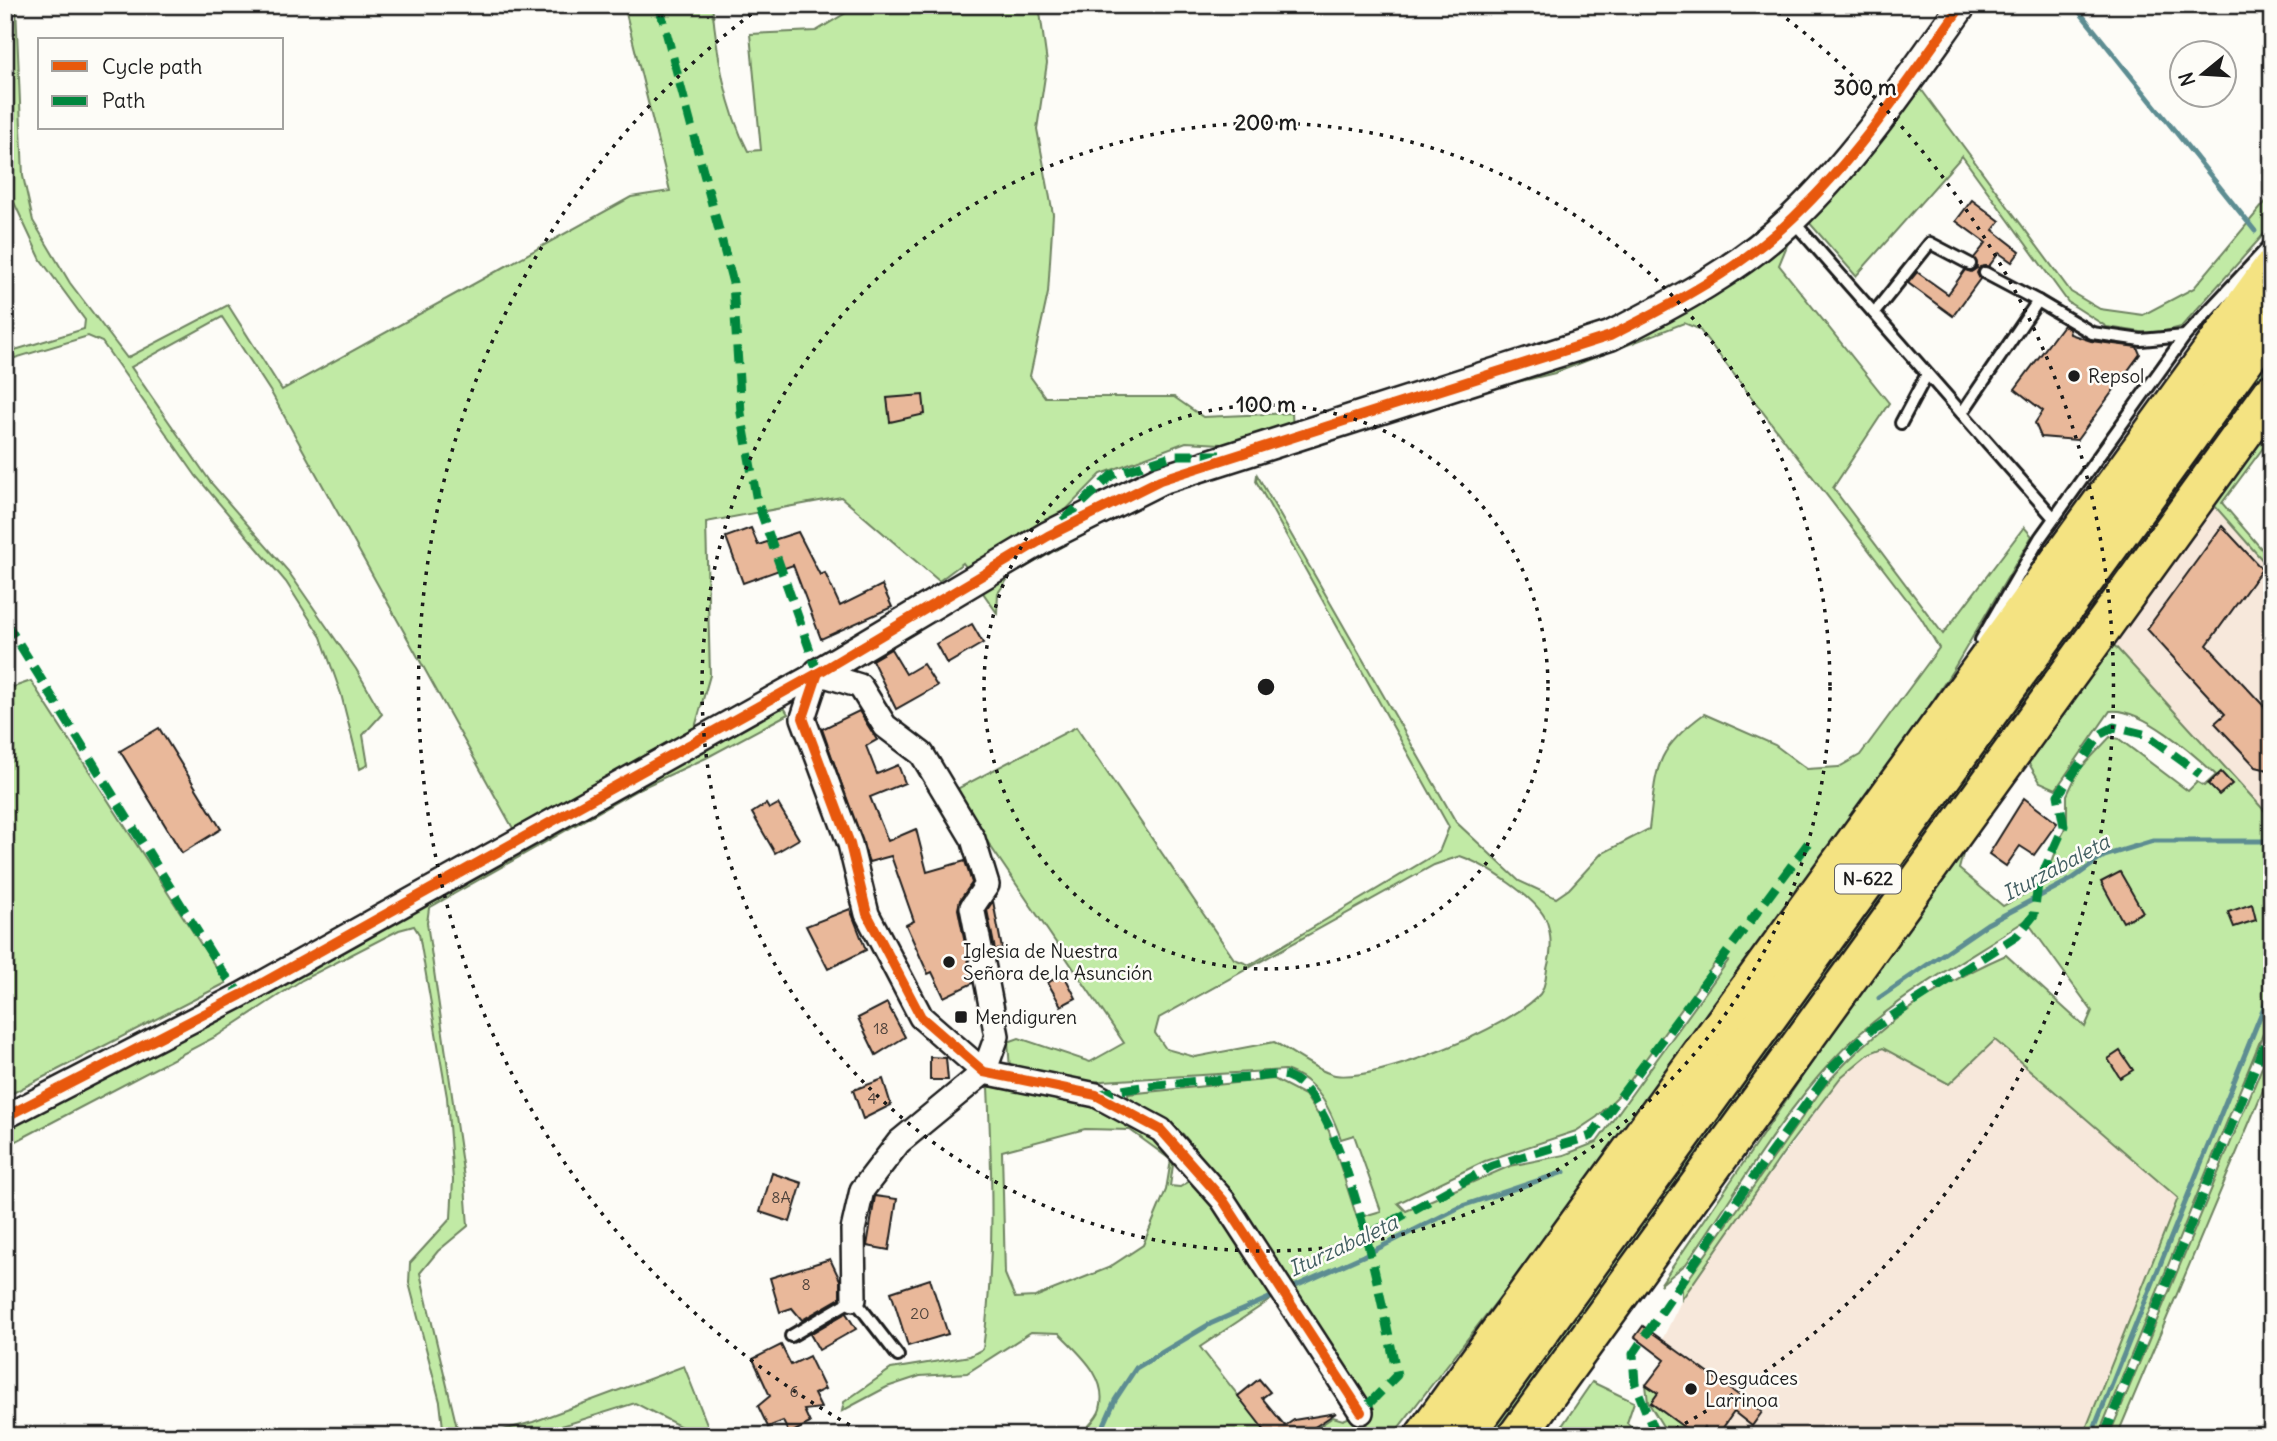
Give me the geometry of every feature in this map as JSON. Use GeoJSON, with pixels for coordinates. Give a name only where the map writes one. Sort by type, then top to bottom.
{"type":"FeatureCollection","features":[{"type":"Feature","properties":{"kind":"highway"},"geometry":{"type":"LineString","coordinates":[[1424,1436],[2272,268]]}},
{"type":"Feature","properties":{"kind":"highway","name":"N-622"},"geometry":{"type":"LineString","coordinates":[[1464,1436],[2272,322]]}},
{"type":"Feature","properties":{"kind":"highway","name":"N-622"},"geometry":{"type":"LineString","coordinates":[[1517,1436],[2272,393]]}},
{"type":"Feature","properties":{"kind":"street"},"geometry":{"type":"LineString","coordinates":[[5,1117],[241,995],[818,673],[1048,536],[1160,480],[1610,336],[1679,300],[1737,264],[1792,220],[1833,177],[1886,111],[1962,5]]}},
{"type":"Feature","properties":{"kind":"street"},"geometry":{"type":"LineString","coordinates":[[818,673],[860,686],[885,726],[922,754],[973,839],[987,885],[972,907],[997,1036],[984,1072],[899,1142],[862,1190],[853,1230],[854,1299]]}},
{"type":"Feature","properties":{"kind":"street"},"geometry":{"type":"LineString","coordinates":[[818,673],[803,718],[850,844],[867,914],[921,1017],[984,1072],[1096,1095],[1161,1130],[1223,1200],[1274,1283],[1361,1412]]}},
{"type":"Feature","properties":{"kind":"lane"},"geometry":{"type":"LineString","coordinates":[[1792,220],[2054,519]]}},
{"type":"Feature","properties":{"kind":"lane"},"geometry":{"type":"LineString","coordinates":[[1874,313],[1930,243],[1970,264]]}},
{"type":"Feature","properties":{"kind":"lane"},"geometry":{"type":"LineString","coordinates":[[1972,656],[2054,519],[2185,337],[2272,243]]}},
{"type":"Feature","properties":{"kind":"lane"},"geometry":{"type":"LineString","coordinates":[[1985,273],[2092,333],[2141,340],[2185,337]]}},
{"type":"Feature","properties":{"kind":"lane"},"geometry":{"type":"LineString","coordinates":[[1962,414],[2038,301]]}},
{"type":"Feature","properties":{"kind":"lane"},"geometry":{"type":"LineString","coordinates":[[1901,423],[1927,374]]}},
{"type":"Feature","properties":{"kind":"lane"},"geometry":{"type":"LineString","coordinates":[[1897,785],[1958,679]]}},
{"type":"Feature","properties":{"kind":"lane"},"geometry":{"type":"LineString","coordinates":[[792,1336],[854,1299],[898,1356]]}},
{"type":"Feature","properties":{"kind":"shaded area"},"geometry":{"type":"Polygon","coordinates":[[[2213,504],[2272,571],[2272,819],[2113,644],[2213,504]]]}},
{"type":"Feature","properties":{"kind":"shaded area"},"geometry":{"type":"Polygon","coordinates":[[[1995,1040],[2178,1198],[2083,1436],[1696,1436],[1651,1403],[1658,1393],[1646,1385],[1665,1360],[1662,1340],[1688,1287],[1841,1077],[1870,1053],[1883,1048],[1949,1084],[1995,1040]]]}},
{"type":"Feature","properties":{"kind":"green space"},"geometry":{"type":"Polygon","coordinates":[[[5,5],[16,5],[23,176],[33,221],[70,283],[127,358],[228,305],[282,390],[631,197],[670,191],[624,5],[712,5],[723,80],[733,117],[748,151],[761,150],[750,34],[816,31],[859,5],[1039,5],[1047,63],[1037,129],[1053,214],[1048,293],[1030,376],[1045,397],[1174,397],[1203,417],[1292,413],[1293,431],[1239,445],[1186,442],[1101,474],[1049,527],[971,574],[963,563],[939,581],[841,497],[706,522],[710,675],[692,738],[515,832],[272,394],[222,317],[131,367],[212,484],[288,571],[356,669],[382,714],[363,735],[368,765],[360,769],[341,694],[321,637],[286,582],[196,476],[102,342],[88,336],[5,361],[5,353],[84,329],[85,320],[41,260],[11,196],[5,101],[5,5]]]}},
{"type":"Feature","properties":{"kind":"green space"},"geometry":{"type":"Polygon","coordinates":[[[1918,85],[2071,292],[2100,309],[2143,315],[2194,288],[2272,194],[2272,225],[2181,327],[2154,334],[2107,327],[2068,302],[1962,156],[1856,276],[1807,220],[1918,85]]]}},
{"type":"Feature","properties":{"kind":"green space"},"geometry":{"type":"Polygon","coordinates":[[[1779,240],[1788,243],[1779,265],[1889,403],[1833,488],[1943,634],[2024,527],[2032,536],[1953,670],[1905,743],[1552,1230],[1392,1436],[1305,1436],[1333,1417],[1343,1420],[1368,1410],[1281,1272],[1211,1169],[1183,1134],[1129,1105],[1128,1094],[1274,1079],[1305,1095],[1329,1131],[1357,1218],[1381,1211],[1354,1135],[1341,1139],[1327,1107],[1314,1088],[1285,1070],[1086,1082],[1010,1069],[1008,1042],[1019,1038],[1090,1062],[1124,1043],[953,791],[1076,727],[1234,959],[1250,965],[1439,852],[1449,827],[1256,481],[1257,475],[1456,822],[1519,881],[1556,898],[1569,889],[1601,854],[1649,829],[1660,763],[1675,740],[1704,714],[1775,745],[1807,769],[1839,767],[1860,755],[1939,648],[1921,618],[1699,329],[1684,323],[1555,373],[1489,389],[1182,487],[1115,516],[1009,577],[998,593],[997,613],[979,587],[1107,511],[1548,365],[1779,240]],[[1460,856],[1434,865],[1159,1018],[1155,1033],[1166,1049],[1195,1057],[1274,1042],[1329,1073],[1355,1075],[1381,1070],[1443,1050],[1502,1022],[1542,992],[1550,952],[1549,928],[1542,913],[1522,893],[1496,874],[1460,856]],[[1720,956],[1621,1093],[1597,1117],[1576,1131],[1485,1161],[1398,1203],[1406,1211],[1510,1166],[1564,1155],[1597,1142],[1728,961],[1720,956]]]}},
{"type":"Feature","properties":{"kind":"green space"},"geometry":{"type":"Polygon","coordinates":[[[2272,349],[2272,374],[1500,1436],[1478,1436],[2272,349]]]}},
{"type":"Feature","properties":{"kind":"green space"},"geometry":{"type":"Polygon","coordinates":[[[2272,422],[2272,436],[2222,503],[2272,561],[2272,571],[2213,504],[2272,422]]]}},
{"type":"Feature","properties":{"kind":"green space"},"geometry":{"type":"Polygon","coordinates":[[[2113,644],[2272,819],[2272,1012],[2098,1436],[2083,1436],[2178,1198],[1995,1040],[1949,1084],[1883,1048],[1870,1053],[1841,1077],[1789,1145],[1682,1299],[1682,1288],[1822,1089],[1883,1029],[1930,995],[2006,955],[2085,1027],[2092,1011],[2026,920],[1924,985],[1853,1040],[1792,1109],[1686,1264],[1660,1285],[1860,992],[1963,854],[1959,869],[2003,906],[2044,883],[2067,822],[2067,795],[2079,770],[2110,737],[2119,739],[2188,791],[2197,782],[2204,786],[2216,775],[2181,744],[2151,724],[2137,716],[2110,711],[2056,789],[2040,782],[2028,762],[2113,644]]]}},
{"type":"Feature","properties":{"kind":"green space"},"geometry":{"type":"Polygon","coordinates":[[[31,681],[226,983],[5,1097],[5,690],[31,681]]]}},
{"type":"Feature","properties":{"kind":"green space"},"geometry":{"type":"Polygon","coordinates":[[[774,709],[785,709],[788,714],[706,758],[639,789],[429,908],[427,923],[465,1185],[468,1226],[438,1251],[420,1273],[459,1436],[444,1436],[440,1402],[409,1283],[410,1263],[451,1218],[453,1180],[447,1097],[419,934],[414,926],[399,930],[302,980],[217,1036],[5,1147],[5,1129],[255,1000],[274,985],[774,709]]]}},
{"type":"Feature","properties":{"kind":"green space"},"geometry":{"type":"Polygon","coordinates":[[[2272,1043],[2272,1069],[2117,1436],[2109,1436],[2272,1043]]]}},
{"type":"Feature","properties":{"kind":"green space"},"geometry":{"type":"Polygon","coordinates":[[[1011,1085],[1087,1103],[1171,1147],[1174,1158],[1170,1186],[1180,1187],[1195,1178],[1273,1298],[1200,1347],[1270,1436],[1080,1436],[1099,1412],[1102,1397],[1100,1386],[1090,1366],[1059,1333],[1031,1332],[967,1373],[920,1376],[887,1387],[842,1411],[844,1402],[891,1369],[970,1356],[983,1349],[991,1251],[988,1087],[1011,1085]],[[1085,1129],[1002,1151],[1005,1274],[1015,1298],[1035,1297],[1108,1268],[1143,1245],[1166,1190],[1171,1160],[1130,1130],[1085,1129]]]}},
{"type":"Feature","properties":{"kind":"green space"},"geometry":{"type":"Polygon","coordinates":[[[684,1366],[709,1429],[732,1435],[772,1431],[780,1436],[699,1436],[635,1403],[530,1436],[481,1436],[533,1422],[684,1366]]]}},
{"type":"Feature","properties":{"kind":"green space"},"geometry":{"type":"Polygon","coordinates":[[[1592,1382],[1634,1402],[1627,1423],[1642,1436],[1555,1436],[1592,1382]]]}},
{"type":"Feature","properties":{"kind":"green space"},"geometry":{"type":"Polygon","coordinates":[[[1646,1385],[1658,1393],[1651,1403],[1696,1436],[1669,1436],[1648,1402],[1646,1385]]]}},
{"type":"Feature","properties":{"kind":"building"},"geometry":{"type":"Polygon","coordinates":[[[1972,200],[2000,221],[1993,230],[2020,251],[2012,262],[1999,253],[1989,266],[1980,267],[1977,273],[1980,279],[1953,316],[1908,283],[1917,272],[1948,294],[1965,270],[1971,272],[1977,268],[1974,258],[1986,243],[1956,221],[1972,200]]]}},
{"type":"Feature","properties":{"kind":"building","name":"Repsol"},"geometry":{"type":"Polygon","coordinates":[[[2063,325],[2069,329],[2070,334],[2091,341],[2137,347],[2140,354],[2077,440],[2041,437],[2035,423],[2043,411],[2015,389],[2063,325]]]}},
{"type":"Feature","properties":{"kind":"building"},"geometry":{"type":"Polygon","coordinates":[[[923,395],[925,414],[890,422],[887,398],[923,395]]]}},
{"type":"Feature","properties":{"kind":"building"},"geometry":{"type":"Polygon","coordinates":[[[2222,526],[2262,569],[2207,645],[2272,715],[2272,771],[2256,767],[2215,723],[2225,714],[2147,629],[2222,526]]]}},
{"type":"Feature","properties":{"kind":"building"},"geometry":{"type":"Polygon","coordinates":[[[751,528],[758,545],[798,532],[820,575],[825,573],[840,606],[882,585],[892,607],[821,639],[793,565],[743,583],[726,537],[751,528]]]}},
{"type":"Feature","properties":{"kind":"building"},"geometry":{"type":"Polygon","coordinates":[[[972,624],[983,643],[947,664],[936,644],[972,624]]]}},
{"type":"Feature","properties":{"kind":"building"},"geometry":{"type":"Polygon","coordinates":[[[891,649],[906,674],[923,664],[937,686],[896,709],[872,660],[891,649]]]}},
{"type":"Feature","properties":{"kind":"building"},"geometry":{"type":"Polygon","coordinates":[[[859,711],[877,740],[866,746],[877,774],[898,765],[905,783],[870,797],[888,841],[916,829],[927,872],[965,861],[972,883],[960,900],[958,909],[973,983],[944,997],[932,972],[928,974],[906,925],[914,921],[891,856],[869,862],[822,729],[859,711]]]}},
{"type":"Feature","properties":{"kind":"building"},"geometry":{"type":"Polygon","coordinates":[[[159,728],[221,829],[182,853],[120,751],[159,728]]]}},
{"type":"Feature","properties":{"kind":"building"},"geometry":{"type":"Polygon","coordinates":[[[2221,772],[2232,784],[2219,795],[2208,784],[2221,772]]]}},
{"type":"Feature","properties":{"kind":"building"},"geometry":{"type":"Polygon","coordinates":[[[2024,798],[2057,823],[2034,855],[2020,846],[2006,866],[1989,854],[2024,798]]]}},
{"type":"Feature","properties":{"kind":"building"},"geometry":{"type":"Polygon","coordinates":[[[766,804],[769,809],[778,804],[799,839],[775,853],[752,813],[766,804]]]}},
{"type":"Feature","properties":{"kind":"building"},"geometry":{"type":"Polygon","coordinates":[[[2120,872],[2143,912],[2123,922],[2101,882],[2120,872]]]}},
{"type":"Feature","properties":{"kind":"building"},"geometry":{"type":"Polygon","coordinates":[[[993,901],[1002,949],[995,950],[987,910],[993,901]]]}},
{"type":"Feature","properties":{"kind":"building"},"geometry":{"type":"Polygon","coordinates":[[[2252,904],[2256,920],[2234,927],[2228,912],[2252,904]]]}},
{"type":"Feature","properties":{"kind":"building"},"geometry":{"type":"Polygon","coordinates":[[[850,909],[866,950],[828,969],[806,926],[850,909]]]}},
{"type":"Feature","properties":{"kind":"building"},"geometry":{"type":"Polygon","coordinates":[[[1063,973],[1076,998],[1061,1006],[1048,983],[1063,973]]]}},
{"type":"Feature","properties":{"kind":"building"},"geometry":{"type":"Polygon","coordinates":[[[887,1003],[905,1037],[876,1055],[858,1018],[887,1003]]]}},
{"type":"Feature","properties":{"kind":"building"},"geometry":{"type":"Polygon","coordinates":[[[2120,1051],[2133,1070],[2120,1078],[2108,1059],[2120,1051]]]}},
{"type":"Feature","properties":{"kind":"building"},"geometry":{"type":"Polygon","coordinates":[[[930,1057],[946,1058],[948,1080],[930,1080],[930,1057]]]}},
{"type":"Feature","properties":{"kind":"building"},"geometry":{"type":"Polygon","coordinates":[[[883,1079],[891,1105],[863,1119],[853,1090],[883,1079]]]}},
{"type":"Feature","properties":{"kind":"building"},"geometry":{"type":"Polygon","coordinates":[[[772,1173],[802,1183],[790,1222],[760,1212],[772,1173]]]}},
{"type":"Feature","properties":{"kind":"building"},"geometry":{"type":"Polygon","coordinates":[[[875,1196],[897,1199],[889,1250],[867,1246],[875,1196]]]}},
{"type":"Feature","properties":{"kind":"building"},"geometry":{"type":"Polygon","coordinates":[[[830,1259],[840,1280],[840,1298],[802,1320],[792,1308],[780,1312],[770,1278],[830,1259]]]}},
{"type":"Feature","properties":{"kind":"building"},"geometry":{"type":"Polygon","coordinates":[[[930,1279],[948,1334],[908,1346],[891,1292],[930,1279]]]}},
{"type":"Feature","properties":{"kind":"building"},"geometry":{"type":"Polygon","coordinates":[[[846,1313],[856,1329],[819,1350],[810,1334],[846,1313]]]}},
{"type":"Feature","properties":{"kind":"building","name":"Desguaces Larrinoa"},"geometry":{"type":"Polygon","coordinates":[[[1643,1326],[1762,1412],[1752,1426],[1734,1412],[1717,1436],[1704,1427],[1696,1436],[1651,1403],[1658,1393],[1646,1385],[1665,1360],[1635,1337],[1643,1326]]]}},
{"type":"Feature","properties":{"kind":"building"},"geometry":{"type":"Polygon","coordinates":[[[781,1345],[791,1365],[809,1356],[825,1389],[814,1394],[821,1408],[804,1410],[810,1423],[789,1434],[783,1421],[768,1427],[758,1406],[770,1396],[753,1359],[781,1345]]]}},
{"type":"Feature","properties":{"kind":"building"},"geometry":{"type":"Polygon","coordinates":[[[1259,1379],[1270,1392],[1262,1398],[1285,1426],[1294,1420],[1336,1413],[1301,1436],[1269,1436],[1238,1396],[1259,1379]]]}},
{"type":"Feature","properties":{"kind":"waterway"},"geometry":{"type":"LineString","coordinates":[[2074,5],[2255,231]]}},
{"type":"Feature","properties":{"kind":"waterway","name":"Iturzabaleta"},"geometry":{"type":"LineString","coordinates":[[1879,998],[1987,924],[2072,879],[2104,856],[2153,841],[2272,841]]}},
{"type":"Feature","properties":{"kind":"waterway"},"geometry":{"type":"LineString","coordinates":[[2091,1436],[2272,987]]}},
{"type":"Feature","properties":{"kind":"waterway","name":"Iturzabaleta"},"geometry":{"type":"LineString","coordinates":[[1287,1290],[1363,1256],[1462,1206],[1564,1172]]}},
{"type":"Feature","properties":{"kind":"waterway","name":"Iturzabaleta"},"geometry":{"type":"LineString","coordinates":[[1099,1436],[1115,1400],[1136,1368],[1210,1324],[1278,1294]]}},
{"type":"Feature","properties":{"kind":"marked path"},"geometry":{"type":"LineString","coordinates":[[659,5],[733,283],[741,413],[757,501],[818,673]]}},
{"type":"Feature","properties":{"kind":"marked path"},"geometry":{"type":"LineString","coordinates":[[1063,521],[1112,475],[1174,455],[1220,455]]}},
{"type":"Feature","properties":{"kind":"marked path"},"geometry":{"type":"LineString","coordinates":[[5,621],[222,971],[241,995]]}},
{"type":"Feature","properties":{"kind":"marked path"},"geometry":{"type":"LineString","coordinates":[[1656,1436],[1635,1384],[1633,1354],[1739,1197],[1832,1068],[1872,1029],[2017,936],[2034,915],[2038,884],[2064,826],[2058,795],[2101,734],[2114,727],[2147,735],[2200,774]]}},
{"type":"Feature","properties":{"kind":"marked path"},"geometry":{"type":"LineString","coordinates":[[1366,1236],[1492,1166],[1591,1136],[1812,838]]}},
{"type":"Feature","properties":{"kind":"marked path"},"geometry":{"type":"LineString","coordinates":[[2104,1436],[2272,1026]]}},
{"type":"Feature","properties":{"kind":"marked path"},"geometry":{"type":"LineString","coordinates":[[1096,1095],[1153,1086],[1278,1075],[1287,1076],[1308,1092],[1327,1122],[1359,1210],[1397,1375],[1361,1412]]}},
{"type":"Feature","properties":{"kind":"cycle path"},"geometry":{"type":"LineString","coordinates":[[5,1117],[241,995],[818,673],[1048,536],[1160,480],[1610,336],[1682,298],[1751,253],[1817,194],[1882,116],[1962,5]]}},
{"type":"Feature","properties":{"kind":"cycle path"},"geometry":{"type":"LineString","coordinates":[[818,673],[803,718],[850,844],[867,914],[921,1017],[984,1072],[1096,1095],[1161,1130],[1223,1200],[1361,1412]]}},
{"type":"Feature","properties":{"kind":"place","name":"Repsol"},"geometry":{"type":"Point","coordinates":[2074,376]}},
{"type":"Feature","properties":{"kind":"place","name":"Iglesia de Nuestra Señora de la Asunción"},"geometry":{"type":"Point","coordinates":[949,962]}},
{"type":"Feature","properties":{"kind":"place","name":"Mendiguren"},"geometry":{"type":"Point","coordinates":[961,1017]}},
{"type":"Feature","properties":{"kind":"place","name":"Desguaces Larrinoa"},"geometry":{"type":"Point","coordinates":[1691,1389]}}]}
